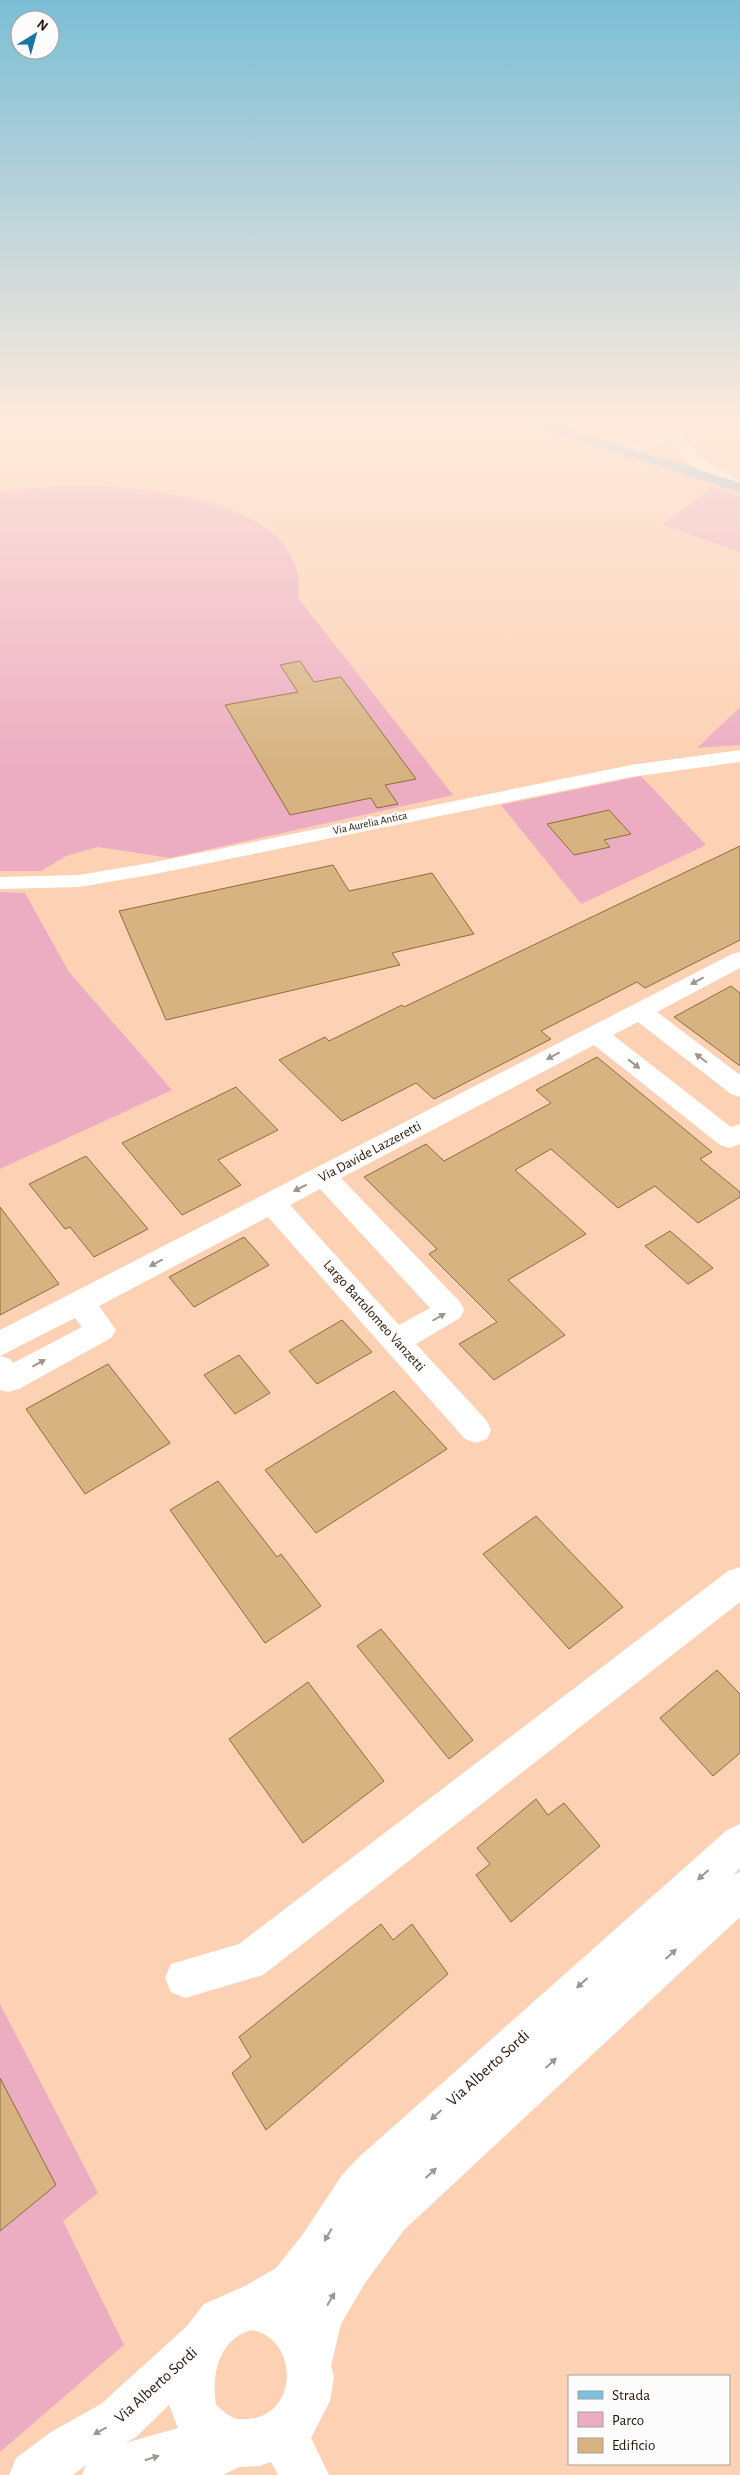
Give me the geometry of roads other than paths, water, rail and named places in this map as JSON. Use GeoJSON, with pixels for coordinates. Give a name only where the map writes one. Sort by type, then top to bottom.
{"type":"FeatureCollection","features":[{"type":"Feature","properties":{"kind":"street","name":"Via Aurelia Antica"},"geometry":{"type":"LineString","coordinates":[[0,883],[79,881],[150,869],[612,775],[740,756]]}},
{"type":"Feature","properties":{"kind":"street","name":"Via Davide Lazzeretti"},"geometry":{"type":"LineString","coordinates":[[0,1344],[740,959]]}},
{"type":"Feature","properties":{"kind":"street"},"geometry":{"type":"LineString","coordinates":[[640,1011],[740,1088]]}},
{"type":"Feature","properties":{"kind":"street"},"geometry":{"type":"LineString","coordinates":[[595,1034],[728,1140],[740,1133]]}},
{"type":"Feature","properties":{"kind":"street"},"geometry":{"type":"LineString","coordinates":[[323,1176],[450,1310],[396,1341]]}},
{"type":"Feature","properties":{"kind":"street","name":"Largo Bartolomeo Vanzetti"},"geometry":{"type":"LineString","coordinates":[[272,1203],[476,1430]]}},
{"type":"Feature","properties":{"kind":"street"},"geometry":{"type":"LineString","coordinates":[[0,1368],[8,1380],[101,1330],[80,1303]]}},
{"type":"Feature","properties":{"kind":"street"},"geometry":{"type":"LineString","coordinates":[[185,1978],[249,1961],[740,1582]]}},
{"type":"Feature","properties":{"kind":"street","name":"Via Alberto Sordi"},"geometry":{"type":"LineString","coordinates":[[33,2475],[68,2449],[118,2422],[202,2342],[216,2324],[234,2312],[253,2307],[292,2284],[319,2250],[357,2190],[374,2172],[740,1843]]}},
{"type":"Feature","properties":{"kind":"street","name":"Via Alberto Sordi"},"geometry":{"type":"LineString","coordinates":[[106,2475],[176,2450],[197,2449],[221,2452],[237,2460],[255,2461],[272,2455],[296,2459],[300,2426],[308,2405],[311,2383],[310,2361],[318,2323],[356,2257],[388,2214],[740,1891]]}},
{"type":"Feature","properties":{"kind":"street","name":"Via Alberto Sordi"},"geometry":{"type":"LineString","coordinates":[[253,2307],[272,2311],[288,2321],[302,2339],[310,2361]]}},
{"type":"Feature","properties":{"kind":"street","name":"Via Alberto Sordi"},"geometry":{"type":"LineString","coordinates":[[202,2342],[194,2365],[191,2391],[195,2415],[206,2436],[221,2452]]}}]}
